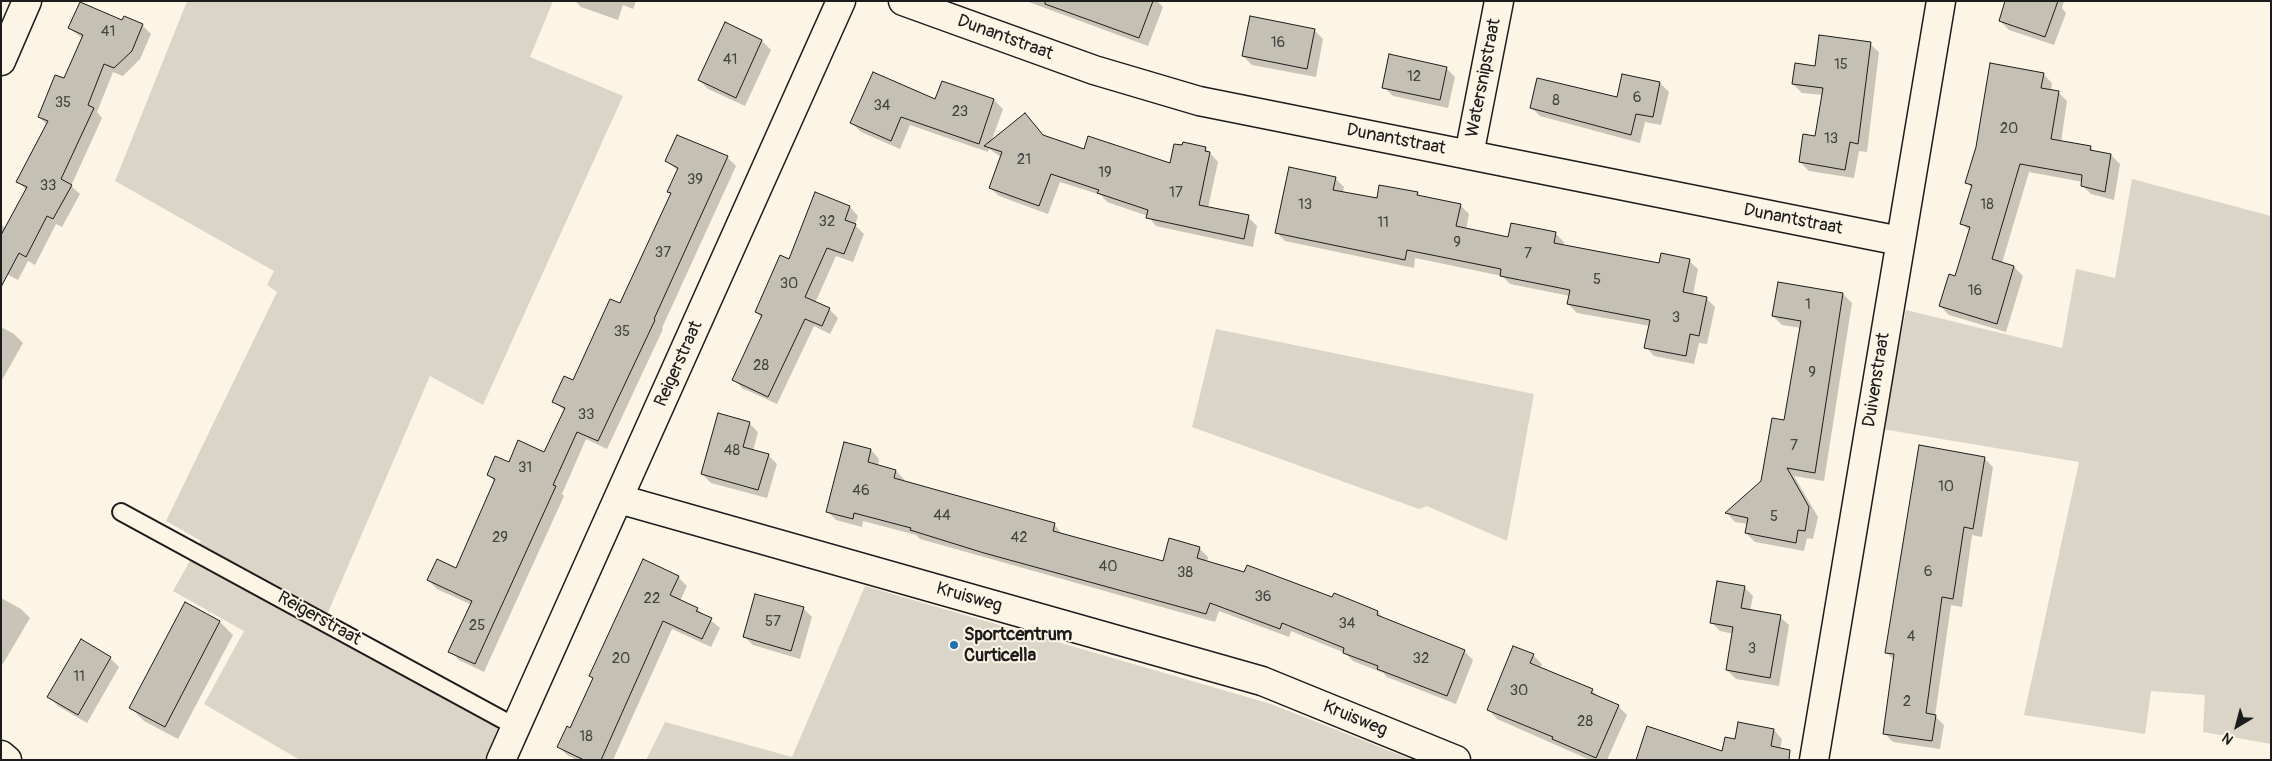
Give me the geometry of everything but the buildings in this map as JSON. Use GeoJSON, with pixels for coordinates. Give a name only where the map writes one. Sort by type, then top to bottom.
{"type":"FeatureCollection","features":[{"type":"Feature","properties":{"kind":"street"},"geometry":{"type":"LineString","coordinates":[[1,61],[27,1]]}},
{"type":"Feature","properties":{"kind":"street","name":"Reigerstraat"},"geometry":{"type":"LineString","coordinates":[[501,760],[841,1]]}},
{"type":"Feature","properties":{"kind":"street","name":"Dunantstraat"},"geometry":{"type":"LineString","coordinates":[[903,1],[1094,70],[1171,93],[1900,241]]}},
{"type":"Feature","properties":{"kind":"street","name":"Watersnipstraat"},"geometry":{"type":"LineString","coordinates":[[1469,155],[1499,1]]}},
{"type":"Feature","properties":{"kind":"street","name":"Duivenstraat"},"geometry":{"type":"LineString","coordinates":[[1814,760],[1941,1]]}},
{"type":"Feature","properties":{"kind":"street","name":"Kruisweg"},"geometry":{"type":"LineString","coordinates":[[619,499],[1262,681],[1456,760]]}},
{"type":"Feature","properties":{"kind":"street"},"geometry":{"type":"LineString","coordinates":[[1,755],[7,760]]}},
{"type":"Feature","properties":{"kind":"lane","name":"Reigerstraat"},"geometry":{"type":"LineString","coordinates":[[122,512],[516,727]]}},
{"type":"Feature","properties":{"kind":"shaded area"},"geometry":{"type":"Polygon","coordinates":[[[187,1],[553,1],[530,57],[623,96],[483,405],[430,376],[326,617],[506,714],[484,760],[300,760],[204,704],[244,631],[173,591],[201,541],[166,521],[277,292],[267,285],[274,271],[115,181],[187,1]]]}},
{"type":"Feature","properties":{"kind":"shaded area"},"geometry":{"type":"Polygon","coordinates":[[[2132,179],[2271,216],[2271,744],[2203,732],[2205,695],[2151,691],[2145,734],[2024,715],[2079,462],[1882,429],[1906,310],[2062,348],[2076,269],[2115,278],[2132,179]]]}},
{"type":"Feature","properties":{"kind":"shaded area"},"geometry":{"type":"Polygon","coordinates":[[[1216,329],[1534,394],[1507,541],[1427,506],[1419,509],[1192,427],[1216,329]]]}},
{"type":"Feature","properties":{"kind":"shaded area","name":"Sportcentrum Curticella"},"geometry":{"type":"Polygon","coordinates":[[[865,586],[1271,704],[1413,760],[646,760],[665,722],[792,757],[865,586]]]}},
{"type":"Feature","properties":{"kind":"place","name":"Sportcentrum Curticella"},"geometry":{"type":"Point","coordinates":[954,645]}}]}
